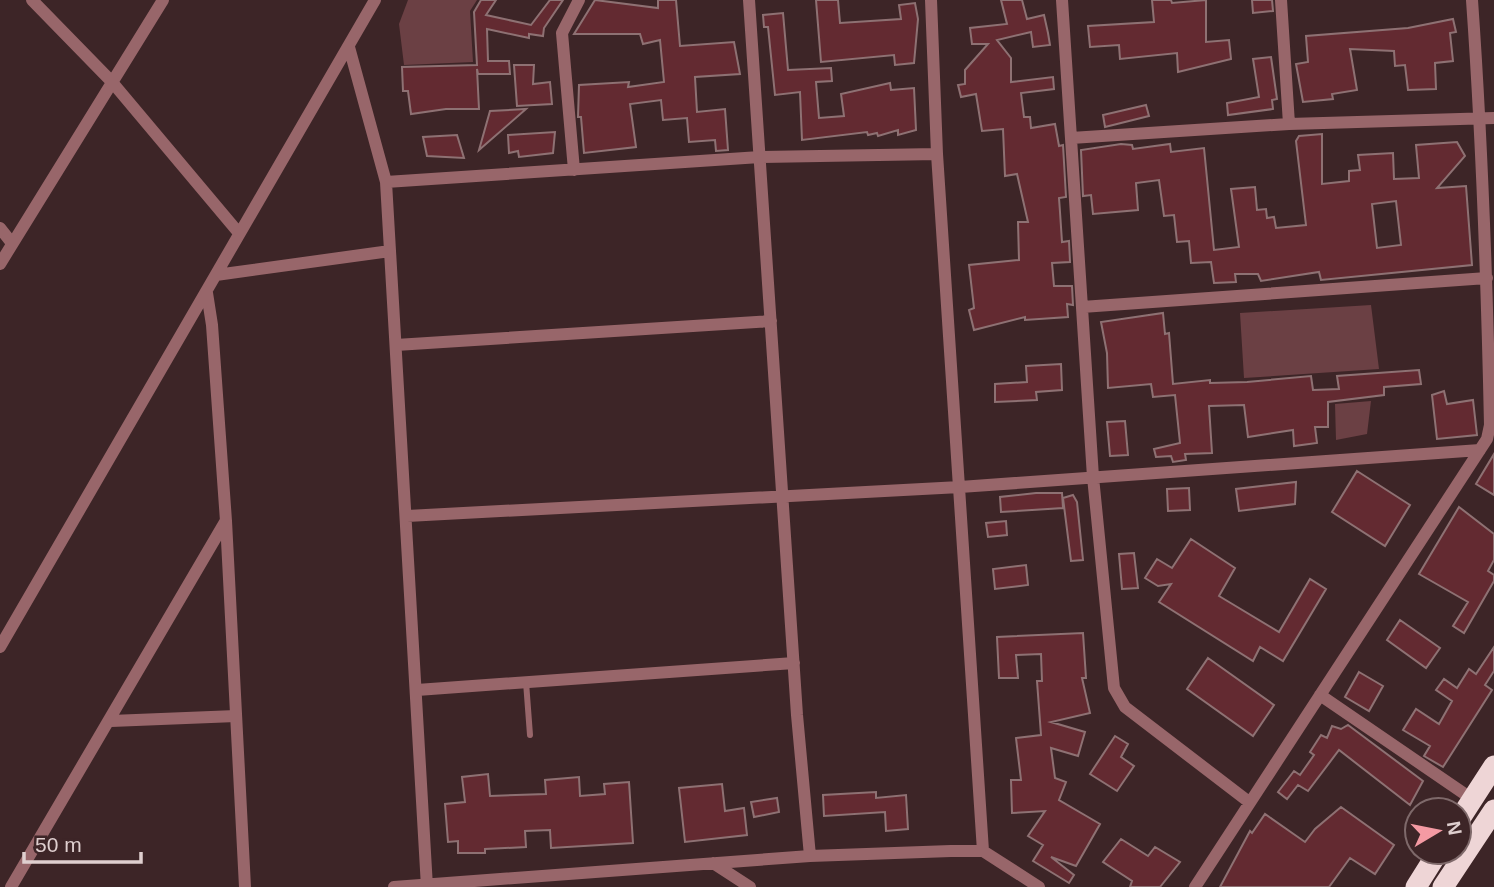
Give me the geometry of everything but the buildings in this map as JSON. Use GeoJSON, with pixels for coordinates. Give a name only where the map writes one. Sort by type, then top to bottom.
{"type":"FeatureCollection","features":[{"type":"Feature","properties":{"kind":"highway"},"geometry":{"type":"LineString","coordinates":[[1473,798],[1494,766]]}},
{"type":"Feature","properties":{"kind":"highway"},"geometry":{"type":"LineString","coordinates":[[1443,887],[1494,810]]}},
{"type":"Feature","properties":{"kind":"highway"},"geometry":{"type":"LineString","coordinates":[[1416,887],[1429,866]]}},
{"type":"Feature","properties":{"kind":"street"},"geometry":{"type":"LineString","coordinates":[[32,0],[112,82],[238,233]]}},
{"type":"Feature","properties":{"kind":"street"},"geometry":{"type":"LineString","coordinates":[[0,264],[11,242],[163,0]]}},
{"type":"Feature","properties":{"kind":"street"},"geometry":{"type":"LineString","coordinates":[[0,647],[375,0]]}},
{"type":"Feature","properties":{"kind":"street"},"geometry":{"type":"LineString","coordinates":[[574,170],[562,33],[579,0]]}},
{"type":"Feature","properties":{"kind":"street"},"geometry":{"type":"LineString","coordinates":[[749,0],[794,663],[810,856]]}},
{"type":"Feature","properties":{"kind":"street"},"geometry":{"type":"LineString","coordinates":[[931,0],[937,154],[983,851]]}},
{"type":"Feature","properties":{"kind":"street"},"geometry":{"type":"LineString","coordinates":[[1062,0],[1093,477],[1114,688],[1119,699],[1249,802]]}},
{"type":"Feature","properties":{"kind":"street"},"geometry":{"type":"LineString","coordinates":[[1281,0],[1289,124]]}},
{"type":"Feature","properties":{"kind":"street"},"geometry":{"type":"LineString","coordinates":[[1195,887],[1480,450],[1490,425],[1487,119],[1472,0]]}},
{"type":"Feature","properties":{"kind":"street"},"geometry":{"type":"LineString","coordinates":[[349,47],[386,182],[408,516],[427,886]]}},
{"type":"Feature","properties":{"kind":"street"},"geometry":{"type":"LineString","coordinates":[[1071,138],[1289,124],[1487,119]]}},
{"type":"Feature","properties":{"kind":"street"},"geometry":{"type":"LineString","coordinates":[[386,182],[760,157],[937,154]]}},
{"type":"Feature","properties":{"kind":"street"},"geometry":{"type":"LineString","coordinates":[[0,228],[11,242]]}},
{"type":"Feature","properties":{"kind":"street"},"geometry":{"type":"LineString","coordinates":[[216,275],[390,251]]}},
{"type":"Feature","properties":{"kind":"street"},"geometry":{"type":"LineString","coordinates":[[1082,307],[1487,278]]}},
{"type":"Feature","properties":{"kind":"street"},"geometry":{"type":"LineString","coordinates":[[207,293],[212,325],[226,521],[245,887]]}},
{"type":"Feature","properties":{"kind":"street"},"geometry":{"type":"LineString","coordinates":[[396,345],[771,321]]}},
{"type":"Feature","properties":{"kind":"street"},"geometry":{"type":"LineString","coordinates":[[408,516],[960,487],[1480,450]]}},
{"type":"Feature","properties":{"kind":"street"},"geometry":{"type":"LineString","coordinates":[[11,887],[111,721],[226,521]]}},
{"type":"Feature","properties":{"kind":"street"},"geometry":{"type":"LineString","coordinates":[[417,690],[794,663]]}},
{"type":"Feature","properties":{"kind":"street"},"geometry":{"type":"LineString","coordinates":[[1320,695],[1468,796]]}},
{"type":"Feature","properties":{"kind":"street"},"geometry":{"type":"LineString","coordinates":[[111,721],[236,716]]}},
{"type":"Feature","properties":{"kind":"street"},"geometry":{"type":"LineString","coordinates":[[394,887],[453,885],[810,856],[983,851],[1038,887]]}},
{"type":"Feature","properties":{"kind":"street"},"geometry":{"type":"LineString","coordinates":[[713,863],[750,887]]}},
{"type":"Feature","properties":{"kind":"lane"},"geometry":{"type":"LineString","coordinates":[[526,682],[530,735]]}},
{"type":"Feature","properties":{"kind":"shaded area"},"geometry":{"type":"Polygon","coordinates":[[[408,0],[477,0],[470,11],[473,62],[404,65],[399,24],[408,0]]]}},
{"type":"Feature","properties":{"kind":"shaded area"},"geometry":{"type":"Polygon","coordinates":[[[1371,305],[1379,369],[1244,378],[1240,313],[1371,305]]]}},
{"type":"Feature","properties":{"kind":"shaded area"},"geometry":{"type":"Polygon","coordinates":[[[1371,401],[1367,434],[1336,440],[1335,404],[1371,401]]]}}]}
